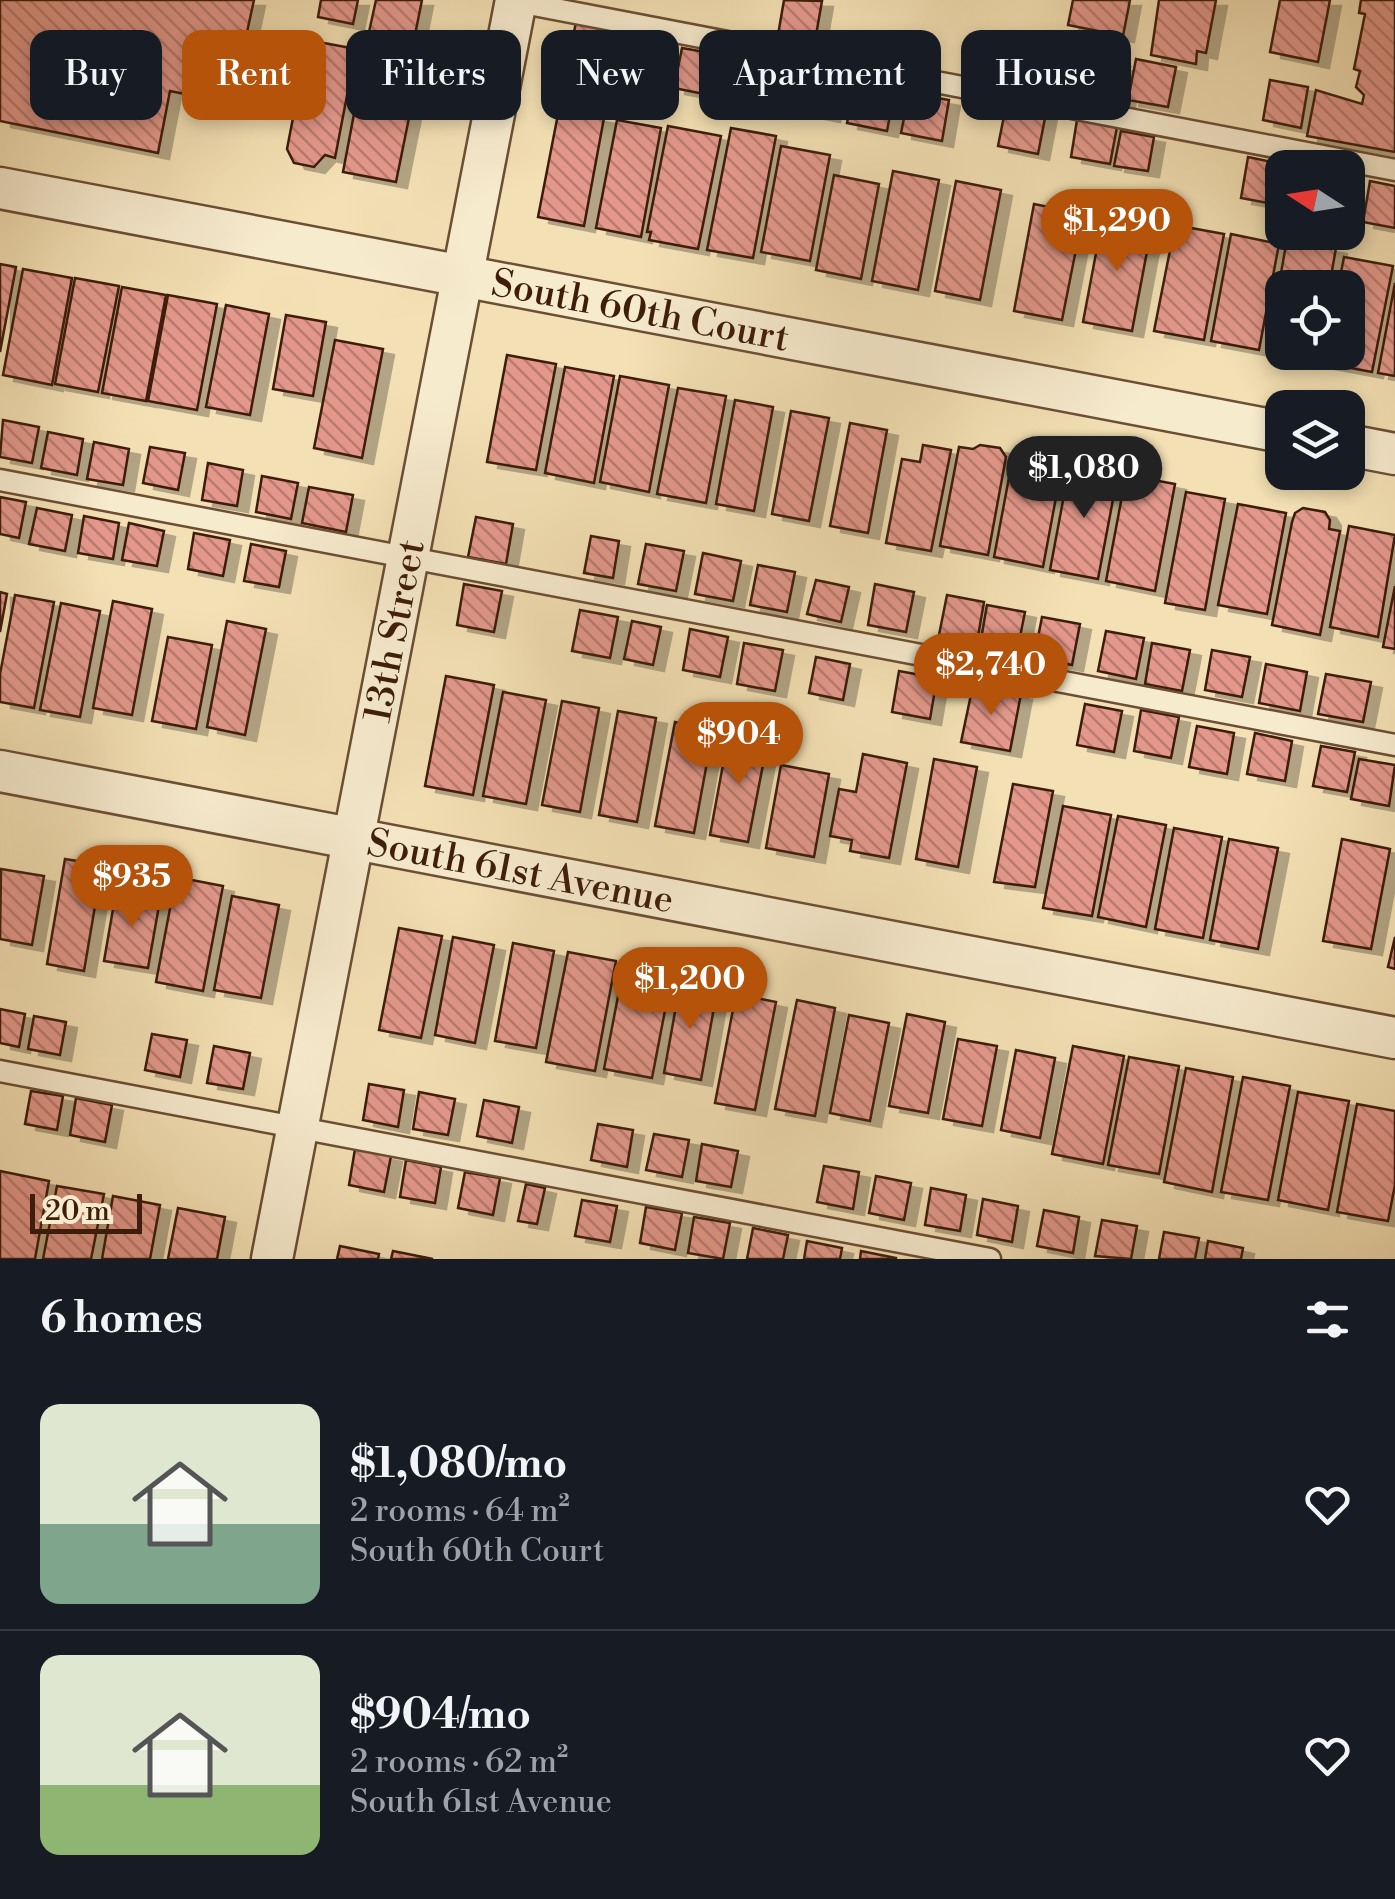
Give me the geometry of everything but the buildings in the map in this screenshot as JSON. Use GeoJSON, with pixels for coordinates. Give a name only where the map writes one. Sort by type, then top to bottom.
{"type":"FeatureCollection","features":[{"type":"Feature","properties":{"kind":"street","name":"13th Street"},"geometry":{"type":"LineString","coordinates":[[272,1259],[512,1]]}},
{"type":"Feature","properties":{"kind":"street","name":"South 60th Court"},"geometry":{"type":"LineString","coordinates":[[0,188],[1265,429]]}},
{"type":"Feature","properties":{"kind":"street"},"geometry":{"type":"LineString","coordinates":[[1365,448],[1395,454]]}},
{"type":"Feature","properties":{"kind":"street","name":"South 61st Avenue"},"geometry":{"type":"LineString","coordinates":[[0,772],[1395,1038]]}},
{"type":"Feature","properties":{"kind":"lane"},"geometry":{"type":"LineString","coordinates":[[512,1],[1395,170]]}},
{"type":"Feature","properties":{"kind":"lane"},"geometry":{"type":"LineString","coordinates":[[0,480],[1395,745]]}},
{"type":"Feature","properties":{"kind":"lane"},"geometry":{"type":"LineString","coordinates":[[0,1070],[990,1259]]}}]}
